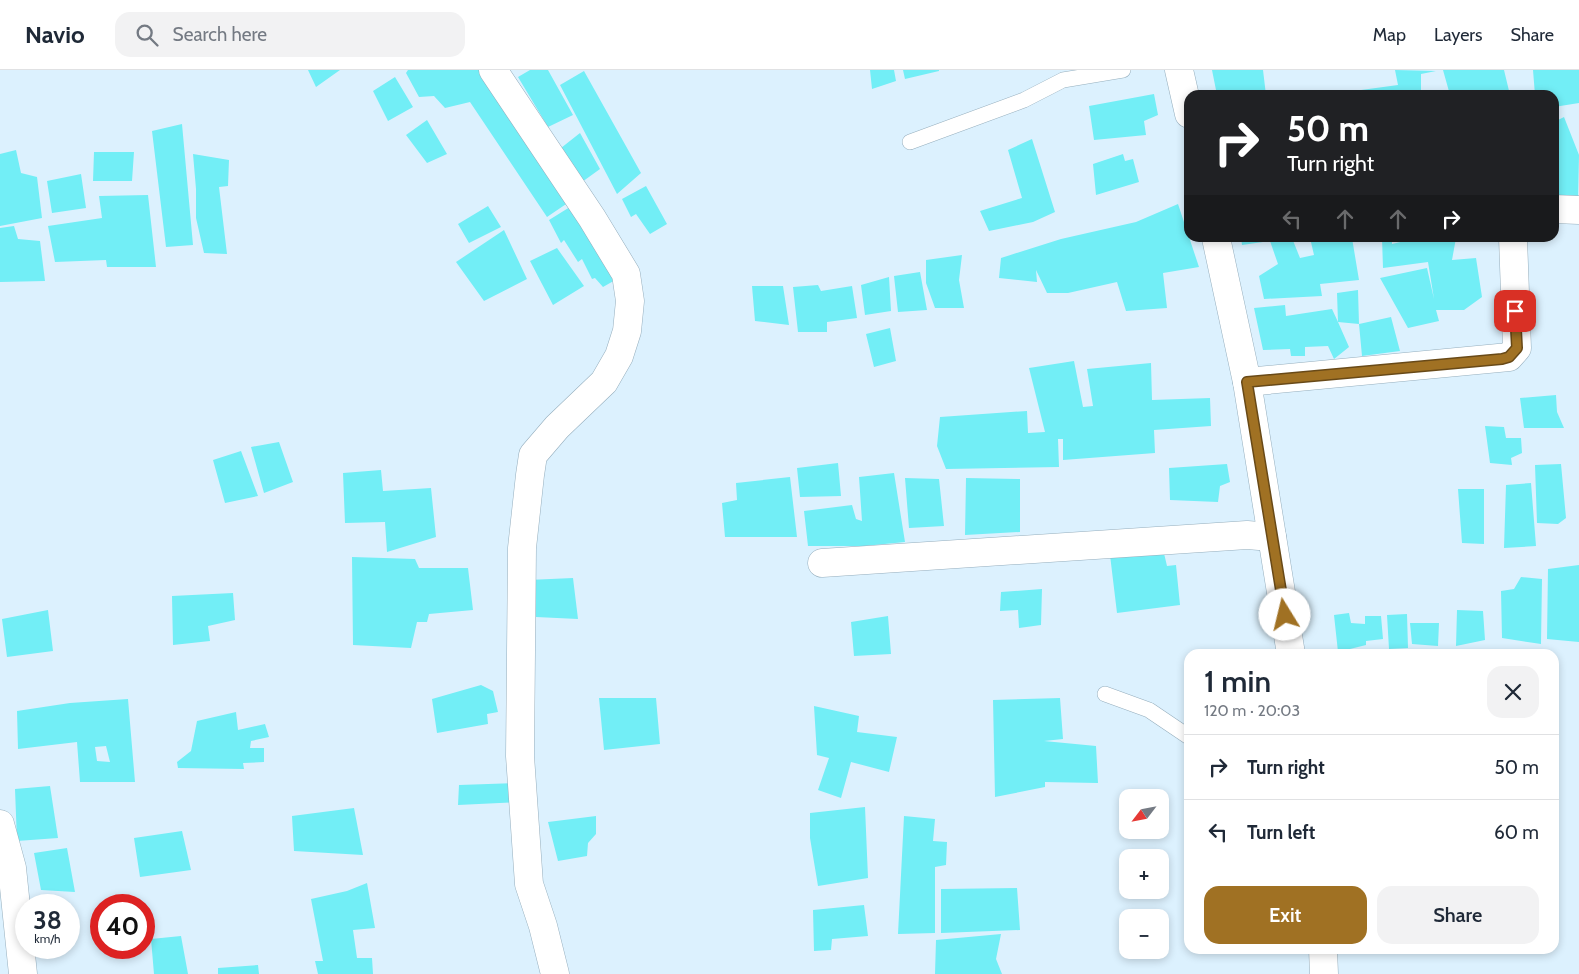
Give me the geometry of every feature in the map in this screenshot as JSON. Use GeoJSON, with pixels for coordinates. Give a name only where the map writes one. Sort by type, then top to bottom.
{"type":"FeatureCollection","features":[{"type":"Feature","properties":{"kind":"street"},"geometry":{"type":"LineString","coordinates":[[492,70],[592,218],[626,274],[630,301],[627,331],[619,356],[604,382],[557,428],[533,455],[530,475],[522,548],[520,756],[529,884],[543,926],[554,974]]}},
{"type":"Feature","properties":{"kind":"street"},"geometry":{"type":"LineString","coordinates":[[1179,70],[1184,92]]}},
{"type":"Feature","properties":{"kind":"street"},"geometry":{"type":"LineString","coordinates":[[1559,209],[1579,210]]}},
{"type":"Feature","properties":{"kind":"street"},"geometry":{"type":"LineString","coordinates":[[1217,242],[1247,382],[1290,649]]}},
{"type":"Feature","properties":{"kind":"street"},"geometry":{"type":"LineString","coordinates":[[1247,382],[1509,357],[1517,348],[1513,242]]}},
{"type":"Feature","properties":{"kind":"street"},"geometry":{"type":"LineString","coordinates":[[822,563],[1247,536],[1272,537]]}},
{"type":"Feature","properties":{"kind":"street"},"geometry":{"type":"LineString","coordinates":[[0,824],[12,868],[23,974]]}},
{"type":"Feature","properties":{"kind":"street"},"geometry":{"type":"LineString","coordinates":[[1323,954],[1324,974]]}},
{"type":"Feature","properties":{"kind":"lane"},"geometry":{"type":"LineString","coordinates":[[910,142],[1024,100],[1063,80],[1123,70]]}},
{"type":"Feature","properties":{"kind":"lane"},"geometry":{"type":"LineString","coordinates":[[1105,694],[1149,710],[1184,734]]}},
{"type":"Feature","properties":{"kind":"building"},"geometry":{"type":"Polygon","coordinates":[[[308,70],[340,70],[316,87],[308,70]]]}},
{"type":"Feature","properties":{"kind":"building"},"geometry":{"type":"Polygon","coordinates":[[[408,70],[487,70],[575,198],[547,217],[470,102],[445,108],[434,96],[419,97],[406,73],[408,70]]]}},
{"type":"Feature","properties":{"kind":"building"},"geometry":{"type":"Polygon","coordinates":[[[530,70],[548,70],[573,115],[548,127],[518,77],[530,70]]]}},
{"type":"Feature","properties":{"kind":"building"},"geometry":{"type":"Polygon","coordinates":[[[870,70],[894,70],[896,81],[872,89],[870,70]]]}},
{"type":"Feature","properties":{"kind":"building"},"geometry":{"type":"Polygon","coordinates":[[[903,70],[939,70],[939,71],[905,79],[903,70]]]}},
{"type":"Feature","properties":{"kind":"building"},"geometry":{"type":"Polygon","coordinates":[[[1212,70],[1263,70],[1265,90],[1216,90],[1212,70]]]}},
{"type":"Feature","properties":{"kind":"building"},"geometry":{"type":"Polygon","coordinates":[[[1395,70],[1436,71],[1421,74],[1421,90],[1361,90],[1398,85],[1395,70]]]}},
{"type":"Feature","properties":{"kind":"building"},"geometry":{"type":"Polygon","coordinates":[[[1443,70],[1504,70],[1509,90],[1449,90],[1443,70]]]}},
{"type":"Feature","properties":{"kind":"building"},"geometry":{"type":"Polygon","coordinates":[[[1533,70],[1579,70],[1579,103],[1559,106],[1559,90],[1535,90],[1533,70]]]}},
{"type":"Feature","properties":{"kind":"building"},"geometry":{"type":"Polygon","coordinates":[[[584,71],[641,173],[617,194],[560,85],[584,71]]]}},
{"type":"Feature","properties":{"kind":"building"},"geometry":{"type":"Polygon","coordinates":[[[395,77],[413,107],[388,121],[373,91],[395,77]]]}},
{"type":"Feature","properties":{"kind":"building"},"geometry":{"type":"Polygon","coordinates":[[[1154,94],[1158,115],[1144,121],[1146,135],[1094,140],[1089,106],[1154,94]]]}},
{"type":"Feature","properties":{"kind":"building"},"geometry":{"type":"Polygon","coordinates":[[[1564,117],[1579,155],[1578,200],[1559,201],[1559,120],[1564,117]]]}},
{"type":"Feature","properties":{"kind":"building"},"geometry":{"type":"Polygon","coordinates":[[[427,120],[447,154],[427,163],[406,135],[427,120]]]}},
{"type":"Feature","properties":{"kind":"building"},"geometry":{"type":"Polygon","coordinates":[[[182,124],[193,245],[166,247],[152,131],[182,124]]]}},
{"type":"Feature","properties":{"kind":"building"},"geometry":{"type":"Polygon","coordinates":[[[580,133],[600,169],[582,182],[561,148],[580,133]]]}},
{"type":"Feature","properties":{"kind":"building"},"geometry":{"type":"Polygon","coordinates":[[[1032,139],[1055,212],[1033,222],[989,231],[980,211],[1022,198],[1008,150],[1032,139]]]}},
{"type":"Feature","properties":{"kind":"building"},"geometry":{"type":"Polygon","coordinates":[[[16,150],[21,173],[37,177],[42,218],[0,226],[0,154],[16,150]]]}},
{"type":"Feature","properties":{"kind":"building"},"geometry":{"type":"Polygon","coordinates":[[[94,152],[134,152],[132,181],[93,181],[94,152]]]}},
{"type":"Feature","properties":{"kind":"building"},"geometry":{"type":"Polygon","coordinates":[[[193,154],[229,160],[228,186],[219,187],[227,254],[204,253],[196,218],[193,154]]]}},
{"type":"Feature","properties":{"kind":"building"},"geometry":{"type":"Polygon","coordinates":[[[1123,154],[1125,161],[1133,159],[1139,182],[1096,195],[1093,164],[1123,154]]]}},
{"type":"Feature","properties":{"kind":"building"},"geometry":{"type":"Polygon","coordinates":[[[81,174],[86,208],[52,213],[47,181],[81,174]]]}},
{"type":"Feature","properties":{"kind":"building"},"geometry":{"type":"Polygon","coordinates":[[[646,186],[667,224],[650,234],[636,214],[631,217],[622,199],[646,186]]]}},
{"type":"Feature","properties":{"kind":"building"},"geometry":{"type":"Polygon","coordinates":[[[148,195],[156,267],[107,267],[106,260],[55,262],[48,226],[102,218],[99,196],[148,195]]]}},
{"type":"Feature","properties":{"kind":"building"},"geometry":{"type":"Polygon","coordinates":[[[578,202],[624,275],[603,287],[595,278],[592,279],[582,259],[578,262],[564,240],[561,243],[549,220],[578,202]]]}},
{"type":"Feature","properties":{"kind":"building"},"geometry":{"type":"Polygon","coordinates":[[[1178,204],[1184,222],[1184,242],[1191,242],[1199,267],[1163,273],[1167,308],[1126,311],[1117,282],[1068,293],[1047,293],[1036,270],[1037,282],[999,278],[1001,258],[1061,239],[1136,222],[1178,204]]]}},
{"type":"Feature","properties":{"kind":"building"},"geometry":{"type":"Polygon","coordinates":[[[488,206],[501,227],[469,243],[458,224],[488,206]]]}},
{"type":"Feature","properties":{"kind":"building"},"geometry":{"type":"Polygon","coordinates":[[[14,226],[18,239],[40,241],[45,281],[0,282],[0,228],[14,226]]]}},
{"type":"Feature","properties":{"kind":"building"},"geometry":{"type":"Polygon","coordinates":[[[504,230],[527,279],[484,301],[456,262],[504,230]]]}},
{"type":"Feature","properties":{"kind":"building"},"geometry":{"type":"Polygon","coordinates":[[[1242,242],[1263,242],[1242,245],[1242,242]]]}},
{"type":"Feature","properties":{"kind":"building"},"geometry":{"type":"Polygon","coordinates":[[[1270,242],[1294,242],[1300,258],[1314,255],[1311,242],[1353,242],[1359,280],[1320,284],[1322,296],[1264,299],[1259,276],[1278,264],[1270,242]]]}},
{"type":"Feature","properties":{"kind":"building"},"geometry":{"type":"Polygon","coordinates":[[[1382,242],[1392,242],[1392,244],[1400,242],[1455,242],[1452,260],[1476,258],[1482,297],[1464,310],[1436,310],[1439,321],[1408,328],[1380,278],[1427,268],[1434,299],[1428,262],[1383,268],[1382,242]]]}},
{"type":"Feature","properties":{"kind":"building"},"geometry":{"type":"Polygon","coordinates":[[[557,248],[584,286],[553,305],[530,261],[557,248]]]}},
{"type":"Feature","properties":{"kind":"building"},"geometry":{"type":"Polygon","coordinates":[[[962,255],[959,280],[964,308],[935,308],[926,283],[926,260],[962,255]]]}},
{"type":"Feature","properties":{"kind":"building"},"geometry":{"type":"Polygon","coordinates":[[[920,272],[927,310],[898,312],[894,276],[920,272]]]}},
{"type":"Feature","properties":{"kind":"building"},"geometry":{"type":"Polygon","coordinates":[[[889,277],[891,311],[865,315],[861,285],[889,277]]]}},
{"type":"Feature","properties":{"kind":"building"},"geometry":{"type":"Polygon","coordinates":[[[818,285],[821,291],[852,286],[857,318],[827,322],[827,332],[798,332],[793,287],[818,285]]]}},
{"type":"Feature","properties":{"kind":"building"},"geometry":{"type":"Polygon","coordinates":[[[752,286],[783,286],[789,325],[755,321],[752,286]]]}},
{"type":"Feature","properties":{"kind":"building"},"geometry":{"type":"Polygon","coordinates":[[[1358,290],[1359,324],[1338,322],[1337,293],[1358,290]]]}},
{"type":"Feature","properties":{"kind":"building"},"geometry":{"type":"Polygon","coordinates":[[[1285,305],[1286,316],[1332,309],[1349,347],[1334,359],[1328,346],[1305,347],[1305,356],[1291,356],[1290,349],[1263,350],[1254,308],[1285,305]]]}},
{"type":"Feature","properties":{"kind":"building"},"geometry":{"type":"Polygon","coordinates":[[[1391,317],[1400,351],[1362,356],[1359,324],[1391,317]]]}},
{"type":"Feature","properties":{"kind":"building"},"geometry":{"type":"Polygon","coordinates":[[[890,328],[896,361],[874,367],[866,334],[890,328]]]}},
{"type":"Feature","properties":{"kind":"building"},"geometry":{"type":"Polygon","coordinates":[[[1074,361],[1083,407],[1093,406],[1087,369],[1151,363],[1152,400],[1210,398],[1211,426],[1154,430],[1155,453],[1063,460],[1063,439],[1058,439],[1059,467],[946,469],[937,446],[940,417],[1027,411],[1028,433],[1045,432],[1029,368],[1074,361]]]}},
{"type":"Feature","properties":{"kind":"building"},"geometry":{"type":"Polygon","coordinates":[[[1556,395],[1557,412],[1564,428],[1524,428],[1520,398],[1556,395]]]}},
{"type":"Feature","properties":{"kind":"building"},"geometry":{"type":"Polygon","coordinates":[[[1485,426],[1504,427],[1506,438],[1521,438],[1522,453],[1511,458],[1512,465],[1490,463],[1485,426]]]}},
{"type":"Feature","properties":{"kind":"building"},"geometry":{"type":"Polygon","coordinates":[[[279,442],[293,482],[264,493],[251,447],[279,442]]]}},
{"type":"Feature","properties":{"kind":"building"},"geometry":{"type":"Polygon","coordinates":[[[241,451],[258,496],[225,503],[213,460],[241,451]]]}},
{"type":"Feature","properties":{"kind":"building"},"geometry":{"type":"Polygon","coordinates":[[[838,463],[841,496],[800,497],[797,468],[838,463]]]}},
{"type":"Feature","properties":{"kind":"building"},"geometry":{"type":"Polygon","coordinates":[[[1227,464],[1230,482],[1220,486],[1218,502],[1170,500],[1169,468],[1227,464]]]}},
{"type":"Feature","properties":{"kind":"building"},"geometry":{"type":"Polygon","coordinates":[[[1561,464],[1566,518],[1558,524],[1537,523],[1535,465],[1561,464]]]}},
{"type":"Feature","properties":{"kind":"building"},"geometry":{"type":"Polygon","coordinates":[[[381,470],[383,491],[431,488],[436,537],[387,552],[385,522],[345,523],[343,473],[381,470]]]}},
{"type":"Feature","properties":{"kind":"building"},"geometry":{"type":"Polygon","coordinates":[[[894,473],[905,542],[864,546],[808,546],[804,511],[852,505],[856,519],[862,521],[859,477],[894,473]]]}},
{"type":"Feature","properties":{"kind":"building"},"geometry":{"type":"Polygon","coordinates":[[[790,477],[797,537],[725,537],[722,503],[737,500],[736,483],[790,477]]]}},
{"type":"Feature","properties":{"kind":"building"},"geometry":{"type":"Polygon","coordinates":[[[905,478],[939,479],[944,526],[909,528],[905,478]]]}},
{"type":"Feature","properties":{"kind":"building"},"geometry":{"type":"Polygon","coordinates":[[[966,478],[1020,479],[1020,532],[965,535],[966,478]]]}},
{"type":"Feature","properties":{"kind":"building"},"geometry":{"type":"Polygon","coordinates":[[[1531,483],[1536,546],[1504,548],[1506,485],[1531,483]]]}},
{"type":"Feature","properties":{"kind":"building"},"geometry":{"type":"Polygon","coordinates":[[[1458,489],[1484,489],[1484,544],[1462,543],[1458,489]]]}},
{"type":"Feature","properties":{"kind":"building"},"geometry":{"type":"Polygon","coordinates":[[[1163,549],[1167,566],[1176,565],[1180,605],[1117,613],[1110,555],[1163,549]]]}},
{"type":"Feature","properties":{"kind":"building"},"geometry":{"type":"Polygon","coordinates":[[[352,557],[415,559],[419,568],[468,568],[473,610],[429,614],[427,622],[417,622],[411,648],[353,645],[352,557]]]}},
{"type":"Feature","properties":{"kind":"building"},"geometry":{"type":"Polygon","coordinates":[[[1579,565],[1579,642],[1547,639],[1548,569],[1579,565]]]}},
{"type":"Feature","properties":{"kind":"building"},"geometry":{"type":"Polygon","coordinates":[[[1521,577],[1542,579],[1541,644],[1502,638],[1501,591],[1514,589],[1521,577]]]}},
{"type":"Feature","properties":{"kind":"building"},"geometry":{"type":"Polygon","coordinates":[[[573,578],[578,619],[536,617],[528,580],[573,578]]]}},
{"type":"Feature","properties":{"kind":"building"},"geometry":{"type":"Polygon","coordinates":[[[1042,589],[1041,625],[1019,628],[1018,610],[1000,611],[1001,592],[1042,589]]]}},
{"type":"Feature","properties":{"kind":"building"},"geometry":{"type":"Polygon","coordinates":[[[233,593],[235,620],[208,626],[210,641],[173,645],[172,596],[233,593]]]}},
{"type":"Feature","properties":{"kind":"building"},"geometry":{"type":"Polygon","coordinates":[[[48,610],[53,651],[7,657],[2,619],[48,610]]]}},
{"type":"Feature","properties":{"kind":"building"},"geometry":{"type":"Polygon","coordinates":[[[1457,610],[1483,611],[1485,640],[1456,646],[1457,610]]]}},
{"type":"Feature","properties":{"kind":"building"},"geometry":{"type":"Polygon","coordinates":[[[1349,613],[1351,623],[1365,624],[1365,616],[1381,616],[1383,639],[1366,641],[1366,645],[1350,649],[1338,649],[1334,615],[1349,613]]]}},
{"type":"Feature","properties":{"kind":"building"},"geometry":{"type":"Polygon","coordinates":[[[1407,614],[1408,648],[1389,649],[1387,615],[1407,614]]]}},
{"type":"Feature","properties":{"kind":"building"},"geometry":{"type":"Polygon","coordinates":[[[888,616],[891,654],[854,656],[851,622],[888,616]]]}},
{"type":"Feature","properties":{"kind":"building"},"geometry":{"type":"Polygon","coordinates":[[[1410,623],[1439,623],[1438,646],[1412,644],[1410,623]]]}},
{"type":"Feature","properties":{"kind":"building"},"geometry":{"type":"Polygon","coordinates":[[[481,685],[493,691],[498,712],[487,714],[488,724],[437,733],[432,699],[481,685]]]}},
{"type":"Feature","properties":{"kind":"building"},"geometry":{"type":"Polygon","coordinates":[[[599,698],[656,698],[660,744],[604,750],[599,698]]]}},
{"type":"Feature","properties":{"kind":"building"},"geometry":{"type":"Polygon","coordinates":[[[1060,698],[1063,739],[1044,741],[1096,746],[1098,783],[1045,782],[1045,787],[995,797],[993,700],[1060,698]]]}},
{"type":"Feature","properties":{"kind":"building"},"geometry":{"type":"Polygon","coordinates":[[[128,699],[135,782],[80,782],[77,742],[18,749],[17,711],[70,703],[128,699]],[[106,746],[95,747],[97,761],[110,762],[106,746]]]}},
{"type":"Feature","properties":{"kind":"building"},"geometry":{"type":"Polygon","coordinates":[[[814,706],[859,716],[857,732],[897,737],[889,772],[851,762],[841,798],[818,790],[829,758],[817,755],[814,706]]]}},
{"type":"Feature","properties":{"kind":"building"},"geometry":{"type":"Polygon","coordinates":[[[236,712],[238,730],[265,724],[269,737],[251,741],[250,748],[264,748],[264,762],[243,763],[244,769],[178,768],[177,762],[191,751],[197,721],[236,712]]]}},
{"type":"Feature","properties":{"kind":"building"},"geometry":{"type":"Polygon","coordinates":[[[519,783],[521,802],[458,805],[459,785],[519,783]]]}},
{"type":"Feature","properties":{"kind":"building"},"geometry":{"type":"Polygon","coordinates":[[[50,786],[58,838],[17,841],[15,789],[50,786]]]}},
{"type":"Feature","properties":{"kind":"building"},"geometry":{"type":"Polygon","coordinates":[[[865,807],[868,878],[818,886],[810,838],[810,813],[865,807]]]}},
{"type":"Feature","properties":{"kind":"building"},"geometry":{"type":"Polygon","coordinates":[[[354,808],[363,855],[294,851],[292,816],[354,808]]]}},
{"type":"Feature","properties":{"kind":"building"},"geometry":{"type":"Polygon","coordinates":[[[596,816],[596,834],[588,843],[587,856],[558,861],[548,822],[596,816]]]}},
{"type":"Feature","properties":{"kind":"building"},"geometry":{"type":"Polygon","coordinates":[[[904,816],[935,819],[933,841],[947,842],[946,865],[935,867],[935,933],[898,934],[904,816]]]}},
{"type":"Feature","properties":{"kind":"building"},"geometry":{"type":"Polygon","coordinates":[[[182,831],[191,870],[140,877],[134,838],[182,831]]]}},
{"type":"Feature","properties":{"kind":"building"},"geometry":{"type":"Polygon","coordinates":[[[67,848],[75,892],[41,890],[34,853],[67,848]]]}},
{"type":"Feature","properties":{"kind":"building"},"geometry":{"type":"Polygon","coordinates":[[[367,883],[375,928],[353,930],[357,958],[372,958],[373,974],[318,974],[315,961],[323,961],[311,899],[347,891],[367,883]]]}},
{"type":"Feature","properties":{"kind":"building"},"geometry":{"type":"Polygon","coordinates":[[[1017,888],[1020,930],[941,933],[941,889],[1017,888]]]}},
{"type":"Feature","properties":{"kind":"building"},"geometry":{"type":"Polygon","coordinates":[[[864,905],[868,936],[832,939],[831,950],[814,951],[813,910],[864,905]]]}},
{"type":"Feature","properties":{"kind":"building"},"geometry":{"type":"Polygon","coordinates":[[[1001,934],[996,959],[1002,974],[935,974],[936,940],[1001,934]]]}},
{"type":"Feature","properties":{"kind":"building"},"geometry":{"type":"Polygon","coordinates":[[[181,936],[188,974],[154,974],[153,959],[155,959],[155,939],[181,936]]]}},
{"type":"Feature","properties":{"kind":"building"},"geometry":{"type":"Polygon","coordinates":[[[258,965],[259,974],[218,974],[218,968],[258,965]]]}},
{"type":"Feature","properties":{"kind":"route"},"geometry":{"type":"LineString","coordinates":[[1285,615],[1247,382],[1502,359],[1509,357],[1517,348],[1515,311]]}}]}
